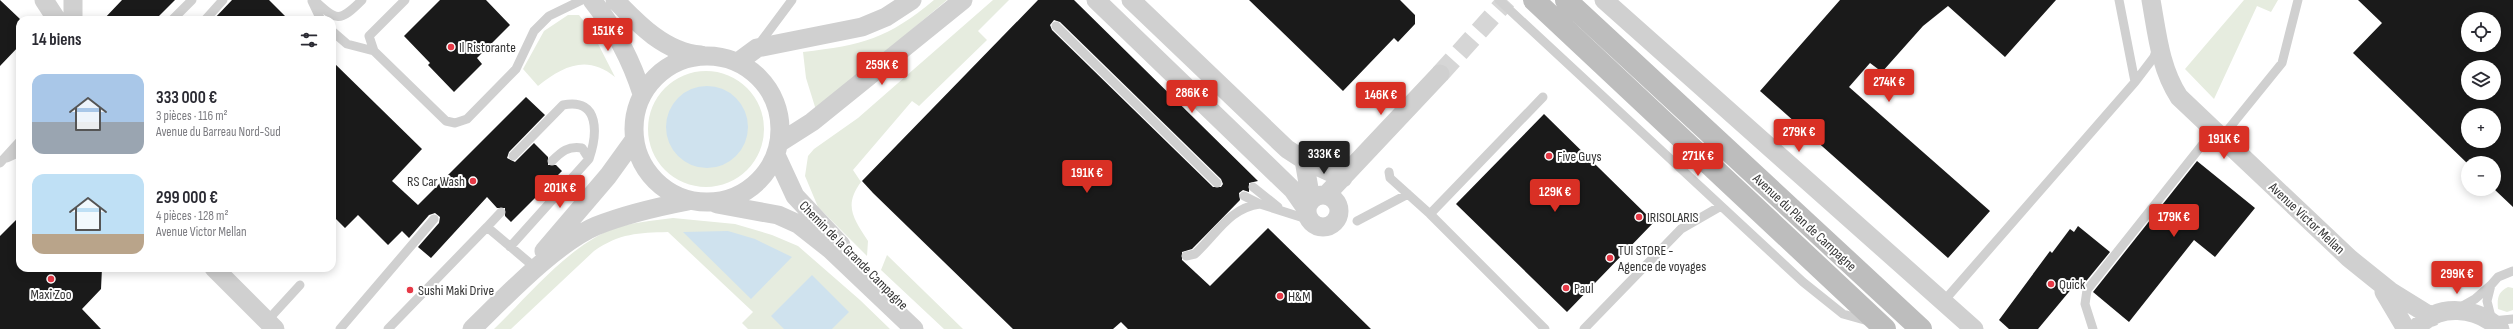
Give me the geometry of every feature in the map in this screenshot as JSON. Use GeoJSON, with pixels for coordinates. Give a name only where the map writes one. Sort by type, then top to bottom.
{"type":"FeatureCollection","features":[{"type":"Feature","properties":{"kind":"main road","name":"Avenue du Plan de Campagne"},"geometry":{"type":"LineString","coordinates":[[1534,0],[1882,326]]}},
{"type":"Feature","properties":{"kind":"main road","name":"Avenue du Plan de Campagne"},"geometry":{"type":"LineString","coordinates":[[1566,0],[1921,329]]}},
{"type":"Feature","properties":{"kind":"street"},"geometry":{"type":"LineString","coordinates":[[44,0],[54,16]]}},
{"type":"Feature","properties":{"kind":"street"},"geometry":{"type":"LineString","coordinates":[[73,16],[74,0]]}},
{"type":"Feature","properties":{"kind":"street"},"geometry":{"type":"LineString","coordinates":[[592,0],[605,15],[632,62],[642,94]]}},
{"type":"Feature","properties":{"kind":"street"},"geometry":{"type":"LineString","coordinates":[[507,294],[568,242],[596,226],[638,212],[688,201],[710,203],[731,199],[750,189],[766,174],[778,149],[780,124],[776,105],[767,87],[754,73],[738,62],[720,57],[702,56],[665,44],[638,25],[615,0]]}},
{"type":"Feature","properties":{"kind":"street"},"geometry":{"type":"LineString","coordinates":[[738,62],[757,48],[862,27],[886,17],[912,0]]}},
{"type":"Feature","properties":{"kind":"street"},"geometry":{"type":"LineString","coordinates":[[778,149],[963,0]]}},
{"type":"Feature","properties":{"kind":"street"},"geometry":{"type":"LineString","coordinates":[[1096,0],[1287,185],[1318,206]]}},
{"type":"Feature","properties":{"kind":"street"},"geometry":{"type":"LineString","coordinates":[[1604,0],[1974,329]]}},
{"type":"Feature","properties":{"kind":"street","name":"Avenue Victor Mellan"},"geometry":{"type":"LineString","coordinates":[[2151,0],[2159,44],[2169,82],[2175,92],[2370,276],[2390,300],[2406,329]]}},
{"type":"Feature","properties":{"kind":"street"},"geometry":{"type":"LineString","coordinates":[[1142,3],[1287,149],[1304,160],[1344,178]]}},
{"type":"Feature","properties":{"kind":"street"},"geometry":{"type":"LineString","coordinates":[[688,201],[668,192],[652,178],[640,161],[634,140],[634,116],[642,94],[657,74],[678,61],[702,56]]}},
{"type":"Feature","properties":{"kind":"street"},"geometry":{"type":"LineString","coordinates":[[1318,206],[1440,74]]}},
{"type":"Feature","properties":{"kind":"street"},"geometry":{"type":"LineString","coordinates":[[472,329],[507,294],[532,266],[608,176],[634,140]]}},
{"type":"Feature","properties":{"kind":"street","name":"Chemin de la Grande Campagne"},"geometry":{"type":"LineString","coordinates":[[778,149],[795,196],[837,242],[929,329]]}},
{"type":"Feature","properties":{"kind":"street"},"geometry":{"type":"LineString","coordinates":[[1304,160],[1318,206]]}},
{"type":"Feature","properties":{"kind":"street","name":"Chemin de la Grande Campagne"},"geometry":{"type":"LineString","coordinates":[[710,203],[778,216],[798,224],[831,250],[914,329]]}},
{"type":"Feature","properties":{"kind":"street"},"geometry":{"type":"LineString","coordinates":[[218,272],[271,325]]}},
{"type":"Feature","properties":{"kind":"street","name":"Avenue Victor Mellan"},"geometry":{"type":"LineString","coordinates":[[2370,276],[2406,302],[2439,314]]}},
{"type":"Feature","properties":{"kind":"street"},"geometry":{"type":"LineString","coordinates":[[2416,329],[2439,314],[2462,310],[2478,314],[2496,325]]}},
{"type":"Feature","properties":{"kind":"lane"},"geometry":{"type":"LineString","coordinates":[[176,16],[192,0]]}},
{"type":"Feature","properties":{"kind":"lane"},"geometry":{"type":"LineString","coordinates":[[209,16],[223,0]]}},
{"type":"Feature","properties":{"kind":"lane"},"geometry":{"type":"LineString","coordinates":[[312,0],[332,16]]}},
{"type":"Feature","properties":{"kind":"lane"},"geometry":{"type":"LineString","coordinates":[[312,0],[319,16]]}},
{"type":"Feature","properties":{"kind":"lane"},"geometry":{"type":"LineString","coordinates":[[336,18],[347,15],[362,0]]}},
{"type":"Feature","properties":{"kind":"lane"},"geometry":{"type":"LineString","coordinates":[[405,0],[369,36],[374,51],[446,121],[455,123],[467,119],[516,69],[534,30],[549,16],[582,0]]}},
{"type":"Feature","properties":{"kind":"lane"},"geometry":{"type":"LineString","coordinates":[[757,48],[792,0]]}},
{"type":"Feature","properties":{"kind":"lane"},"geometry":{"type":"LineString","coordinates":[[1499,0],[1803,282],[1843,314],[1882,326]]}},
{"type":"Feature","properties":{"kind":"lane"},"geometry":{"type":"LineString","coordinates":[[2119,0],[2135,82]]}},
{"type":"Feature","properties":{"kind":"lane"},"geometry":{"type":"LineString","coordinates":[[2093,329],[2085,304],[2087,290],[2218,133],[2282,63],[2298,0]]}},
{"type":"Feature","properties":{"kind":"lane"},"geometry":{"type":"LineString","coordinates":[[1056,26],[1217,183]]}},
{"type":"Feature","properties":{"kind":"lane"},"geometry":{"type":"LineString","coordinates":[[336,34],[347,44],[374,51]]}},
{"type":"Feature","properties":{"kind":"lane"},"geometry":{"type":"LineString","coordinates":[[1943,302],[2135,82],[2154,57],[2159,44]]}},
{"type":"Feature","properties":{"kind":"lane"},"geometry":{"type":"LineString","coordinates":[[1430,214],[1543,97]]}},
{"type":"Feature","properties":{"kind":"lane"},"geometry":{"type":"LineString","coordinates":[[510,247],[589,159],[595,141],[594,120],[587,108],[575,103],[564,105],[513,156]]}},
{"type":"Feature","properties":{"kind":"lane"},"geometry":{"type":"LineString","coordinates":[[1,162],[16,145]]}},
{"type":"Feature","properties":{"kind":"lane"},"geometry":{"type":"LineString","coordinates":[[552,161],[562,151],[572,147],[582,148],[589,159]]}},
{"type":"Feature","properties":{"kind":"lane"},"geometry":{"type":"LineString","coordinates":[[1,162],[16,154]]}},
{"type":"Feature","properties":{"kind":"lane"},"geometry":{"type":"LineString","coordinates":[[1389,172],[1390,178],[1430,214],[1544,329]]}},
{"type":"Feature","properties":{"kind":"lane"},"geometry":{"type":"LineString","coordinates":[[1253,187],[1282,210]]}},
{"type":"Feature","properties":{"kind":"lane"},"geometry":{"type":"LineString","coordinates":[[1357,221],[1408,194]]}},
{"type":"Feature","properties":{"kind":"lane"},"geometry":{"type":"LineString","coordinates":[[1244,196],[1260,204],[1282,210],[1318,206]]}},
{"type":"Feature","properties":{"kind":"lane"},"geometry":{"type":"LineString","coordinates":[[1186,256],[1195,254],[1236,212],[1245,206],[1260,204]]}},
{"type":"Feature","properties":{"kind":"lane"},"geometry":{"type":"LineString","coordinates":[[1584,329],[1681,229],[1721,206]]}},
{"type":"Feature","properties":{"kind":"lane"},"geometry":{"type":"LineString","coordinates":[[388,329],[501,212]]}},
{"type":"Feature","properties":{"kind":"lane"},"geometry":{"type":"LineString","coordinates":[[340,329],[434,219]]}},
{"type":"Feature","properties":{"kind":"lane"},"geometry":{"type":"LineString","coordinates":[[487,227],[532,266]]}},
{"type":"Feature","properties":{"kind":"lane"},"geometry":{"type":"LineString","coordinates":[[2439,314],[2468,303],[2491,285],[2498,277],[2510,272]]}},
{"type":"Feature","properties":{"kind":"lane"},"geometry":{"type":"LineString","coordinates":[[271,325],[300,285]]}},
{"type":"Feature","properties":{"kind":"lane"},"geometry":{"type":"LineString","coordinates":[[2491,285],[2487,301],[2496,325],[2513,319]]}},
{"type":"Feature","properties":{"kind":"shaded area"},"geometry":{"type":"Polygon","coordinates":[[[934,0],[947,0],[816,110],[806,78],[803,52],[858,43],[873,38],[902,24],[934,0]]]}},
{"type":"Feature","properties":{"kind":"shaded area"},"geometry":{"type":"Polygon","coordinates":[[[993,0],[1009,0],[978,31],[987,40],[919,106],[912,101],[853,170],[861,182],[853,198],[852,212],[858,226],[868,241],[867,256],[818,207],[805,176],[808,156],[814,149],[858,118],[993,0]]]}},
{"type":"Feature","properties":{"kind":"shaded area"},"geometry":{"type":"Polygon","coordinates":[[[2244,0],[2278,0],[2271,12],[2257,6],[2214,99],[2185,69],[2244,0]]]}},
{"type":"Feature","properties":{"kind":"shaded area"},"geometry":{"type":"Polygon","coordinates":[[[568,15],[579,15],[592,32],[615,77],[605,70],[595,66],[585,64],[575,65],[557,73],[538,86],[523,69],[544,31],[568,15]]]}},
{"type":"Feature","properties":{"kind":"shaded area"},"geometry":{"type":"Polygon","coordinates":[[[706,71],[728,75],[747,88],[760,107],[764,129],[760,151],[747,170],[728,183],[706,187],[684,183],[665,170],[652,151],[648,129],[652,107],[665,88],[684,75],[706,71]]]}},
{"type":"Feature","properties":{"kind":"shaded area"},"geometry":{"type":"Polygon","coordinates":[[[673,218],[735,224],[772,235],[798,246],[860,300],[890,329],[748,329],[742,323],[753,312],[668,232],[630,235],[621,237],[603,245],[594,251],[511,329],[494,329],[548,274],[594,238],[625,225],[673,218]]]}},
{"type":"Feature","properties":{"kind":"shaded area"},"geometry":{"type":"Polygon","coordinates":[[[887,255],[963,329],[944,329],[881,270],[887,255]]]}},
{"type":"Feature","properties":{"kind":"shaded area"},"geometry":{"type":"Polygon","coordinates":[[[2508,287],[2513,288],[2513,310],[2507,312],[2498,309],[2498,302],[2500,293],[2508,287]]]}},
{"type":"Feature","properties":{"kind":"water"},"geometry":{"type":"Polygon","coordinates":[[[707,86],[723,89],[736,98],[745,111],[748,127],[745,143],[736,156],[723,165],[707,168],[691,165],[678,156],[669,143],[666,127],[669,111],[678,98],[691,89],[707,86]]]}},
{"type":"Feature","properties":{"kind":"water"},"geometry":{"type":"Polygon","coordinates":[[[728,231],[755,239],[792,257],[751,299],[683,232],[728,231]]]}},
{"type":"Feature","properties":{"kind":"water"},"geometry":{"type":"Polygon","coordinates":[[[812,275],[849,312],[832,329],[784,329],[771,316],[812,275]]]}},
{"type":"Feature","properties":{"kind":"building"},"geometry":{"type":"Polygon","coordinates":[[[0,0],[17,16],[16,49],[0,66],[0,0]]]}},
{"type":"Feature","properties":{"kind":"building"},"geometry":{"type":"Polygon","coordinates":[[[122,0],[175,0],[159,16],[107,16],[122,0]]]}},
{"type":"Feature","properties":{"kind":"building"},"geometry":{"type":"Polygon","coordinates":[[[232,0],[269,0],[285,16],[217,16],[232,0]]]}},
{"type":"Feature","properties":{"kind":"building","name":"Il Ristorante"},"geometry":{"type":"Polygon","coordinates":[[[440,0],[486,0],[510,25],[477,58],[482,64],[454,92],[428,65],[430,63],[404,36],[440,0]]]}},
{"type":"Feature","properties":{"kind":"building"},"geometry":{"type":"Polygon","coordinates":[[[1038,0],[1074,0],[1258,181],[1249,183],[1249,192],[1243,190],[1239,193],[1240,200],[1192,249],[1182,252],[1182,260],[1210,286],[1268,228],[1371,329],[1128,329],[1121,322],[1113,329],[1013,329],[862,181],[1038,0]],[[1054,20],[1050,25],[1052,30],[1213,187],[1221,187],[1223,184],[1221,179],[1060,22],[1054,20]]]}},
{"type":"Feature","properties":{"kind":"building"},"geometry":{"type":"Polygon","coordinates":[[[1249,0],[1400,0],[1415,15],[1415,24],[1398,42],[1394,38],[1343,91],[1249,0]]]}},
{"type":"Feature","properties":{"kind":"building"},"geometry":{"type":"Polygon","coordinates":[[[1840,0],[2056,0],[2005,57],[1948,6],[1923,26],[1882,72],[1870,63],[1849,87],[1990,211],[1948,258],[1760,91],[1840,0]]]}},
{"type":"Feature","properties":{"kind":"building"},"geometry":{"type":"Polygon","coordinates":[[[2358,0],[2513,0],[2513,207],[2501,196],[2501,156],[2461,156],[2461,157],[2353,53],[2382,23],[2358,0]]]}},
{"type":"Feature","properties":{"kind":"building"},"geometry":{"type":"Polygon","coordinates":[[[336,65],[422,149],[392,181],[418,205],[526,97],[545,115],[509,152],[507,158],[515,162],[534,143],[548,157],[548,165],[556,165],[562,171],[511,222],[505,216],[505,208],[497,208],[487,197],[431,258],[418,247],[439,223],[440,217],[435,213],[429,215],[409,238],[402,231],[388,245],[358,215],[345,228],[336,219],[336,65]]]}},
{"type":"Feature","properties":{"kind":"building"},"geometry":{"type":"Polygon","coordinates":[[[1544,114],[1654,222],[1567,312],[1456,204],[1544,114]]]}},
{"type":"Feature","properties":{"kind":"building"},"geometry":{"type":"Polygon","coordinates":[[[2197,161],[2255,208],[2215,257],[2194,240],[2129,322],[2093,292],[2197,161]]]}},
{"type":"Feature","properties":{"kind":"building","name":"Maxi Zoo"},"geometry":{"type":"Polygon","coordinates":[[[16,220],[16,272],[102,272],[101,289],[82,309],[101,329],[0,329],[0,236],[16,220]]]}},
{"type":"Feature","properties":{"kind":"building"},"geometry":{"type":"Polygon","coordinates":[[[2078,226],[2110,252],[2083,285],[2078,281],[2038,329],[2009,329],[1999,320],[2050,251],[2052,253],[2070,229],[2074,232],[2078,226]]]}},
{"type":"Feature","properties":{"kind":"tunnel"},"geometry":{"type":"LineString","coordinates":[[1440,74],[1507,0]]}},
{"type":"Feature","properties":{"kind":"place","name":"Il Ristorante"},"geometry":{"type":"Point","coordinates":[451,47]}},
{"type":"Feature","properties":{"kind":"place","name":"Five Guys"},"geometry":{"type":"Point","coordinates":[1549,156]}},
{"type":"Feature","properties":{"kind":"place","name":"RS Car Wash"},"geometry":{"type":"Point","coordinates":[473,181]}},
{"type":"Feature","properties":{"kind":"place","name":"IRISOLARIS"},"geometry":{"type":"Point","coordinates":[1639,217]}},
{"type":"Feature","properties":{"kind":"place","name":"TUI STORE - Agence de voyages"},"geometry":{"type":"Point","coordinates":[1610,258]}},
{"type":"Feature","properties":{"kind":"place","name":"Maxi Zoo"},"geometry":{"type":"Point","coordinates":[51,279]}},
{"type":"Feature","properties":{"kind":"place","name":"Quick"},"geometry":{"type":"Point","coordinates":[2051,284]}},
{"type":"Feature","properties":{"kind":"place","name":"Paul"},"geometry":{"type":"Point","coordinates":[1566,288]}},
{"type":"Feature","properties":{"kind":"place","name":"Sushi Maki Drive"},"geometry":{"type":"Point","coordinates":[410,290]}},
{"type":"Feature","properties":{"kind":"place","name":"H&M"},"geometry":{"type":"Point","coordinates":[1280,296]}}]}
